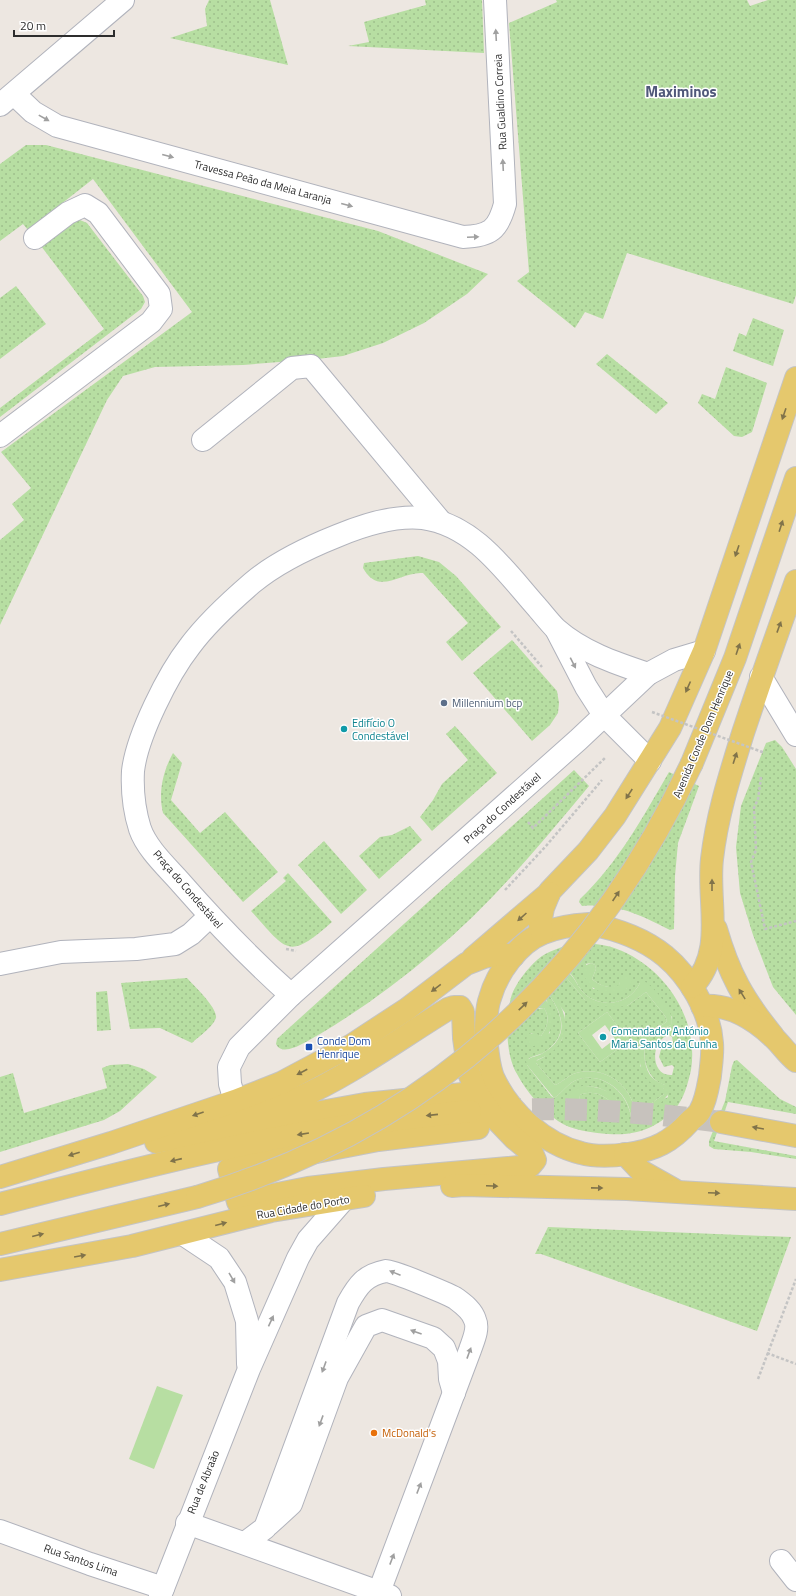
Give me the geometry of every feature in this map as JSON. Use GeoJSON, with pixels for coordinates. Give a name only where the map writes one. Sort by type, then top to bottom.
{"type":"FeatureCollection","features":[{"type":"Feature","properties":{"kind":"main road"},"geometry":{"type":"LineString","coordinates":[[0,1178],[111,1143],[235,1101],[281,1083],[352,1044],[407,1009],[509,929],[550,891],[588,851],[615,816],[670,728],[704,651],[796,378]]}},
{"type":"Feature","properties":{"kind":"main road","name":"Avenida Conde Dom Henrique"},"geometry":{"type":"LineString","coordinates":[[0,1244],[197,1197],[266,1173],[315,1153],[365,1127],[416,1096],[459,1064],[495,1033],[538,991],[591,932],[644,854],[678,794],[735,658],[796,478]]}},
{"type":"Feature","properties":{"kind":"main road"},"geometry":{"type":"LineString","coordinates":[[692,987],[704,970],[711,947],[714,924],[712,860],[723,797],[761,677],[796,581]]}},
{"type":"Feature","properties":{"kind":"main road"},"geometry":{"type":"LineString","coordinates":[[542,934],[540,924],[543,908],[550,891]]}},
{"type":"Feature","properties":{"kind":"main road"},"geometry":{"type":"LineString","coordinates":[[589,924],[624,932],[646,943],[665,956],[679,970],[692,987],[702,1006],[712,1043],[708,1087],[700,1110],[678,1135],[654,1149],[625,1154],[582,1154],[541,1134],[506,1098],[493,1076],[487,1052],[486,1025],[489,999],[497,979],[513,956],[542,934],[569,925],[589,924]]}},
{"type":"Feature","properties":{"kind":"main road"},"geometry":{"type":"LineString","coordinates":[[714,924],[723,954],[736,984],[752,1010],[796,1061]]}},
{"type":"Feature","properties":{"kind":"main road"},"geometry":{"type":"LineString","coordinates":[[466,964],[484,957],[502,954],[513,956]]}},
{"type":"Feature","properties":{"kind":"main road"},"geometry":{"type":"LineString","coordinates":[[702,1006],[712,1005],[730,1009],[752,1021],[773,1036]]}},
{"type":"Feature","properties":{"kind":"main road"},"geometry":{"type":"LineString","coordinates":[[454,1007],[460,1007],[463,1012],[464,1038],[469,1073],[477,1093],[491,1114],[514,1138],[532,1153],[535,1160],[534,1163],[530,1166],[384,1179],[308,1188],[238,1202],[230,1169],[378,1140],[478,1128],[470,1111],[463,1094],[365,1104],[156,1142],[232,1123],[296,1099],[350,1070],[448,1009],[454,1007]]}},
{"type":"Feature","properties":{"kind":"main road"},"geometry":{"type":"LineString","coordinates":[[0,1204],[191,1157],[282,1137],[376,1121],[470,1111]]}},
{"type":"Feature","properties":{"kind":"main road"},"geometry":{"type":"LineString","coordinates":[[721,1122],[796,1136]]}},
{"type":"Feature","properties":{"kind":"main road"},"geometry":{"type":"LineString","coordinates":[[625,1154],[641,1171],[675,1191]]}},
{"type":"Feature","properties":{"kind":"main road"},"geometry":{"type":"LineString","coordinates":[[558,1188],[578,1176],[600,1155]]}},
{"type":"Feature","properties":{"kind":"main road","name":"Rua Cidade do Porto"},"geometry":{"type":"LineString","coordinates":[[0,1270],[132,1246],[271,1211],[344,1199],[464,1185],[675,1191],[796,1199]]}},
{"type":"Feature","properties":{"kind":"street"},"geometry":{"type":"LineString","coordinates":[[7,100],[123,0]]}},
{"type":"Feature","properties":{"kind":"street","name":"Rua Gualdino Correia"},"geometry":{"type":"LineString","coordinates":[[495,0],[505,204]]}},
{"type":"Feature","properties":{"kind":"street","name":"Travessa Peão da Meia Laranja"},"geometry":{"type":"LineString","coordinates":[[7,100],[33,112],[57,126],[463,237],[480,236],[492,230],[501,219],[505,204]]}},
{"type":"Feature","properties":{"kind":"street"},"geometry":{"type":"LineString","coordinates":[[0,436],[151,322],[161,309],[159,294],[98,212],[85,205],[68,213],[35,238]]}},
{"type":"Feature","properties":{"kind":"street"},"geometry":{"type":"LineString","coordinates":[[203,440],[292,368],[311,366],[441,522]]}},
{"type":"Feature","properties":{"kind":"street","name":"Praça do Condestável"},"geometry":{"type":"LineString","coordinates":[[292,995],[210,916],[158,857],[141,831],[133,801],[134,769],[146,726],[164,689],[189,647],[217,615],[253,582],[298,552],[360,526],[398,519],[421,518],[441,522],[468,535],[493,558],[555,628],[585,649],[612,663],[648,674]]}},
{"type":"Feature","properties":{"kind":"street","name":"Praça do Condestável"},"geometry":{"type":"LineString","coordinates":[[555,628],[586,687],[604,715],[650,761]]}},
{"type":"Feature","properties":{"kind":"street","name":"Praça do Condestável"},"geometry":{"type":"LineString","coordinates":[[235,1101],[230,1084],[229,1067],[239,1047],[292,995],[566,751],[648,674],[674,660],[704,651]]}},
{"type":"Feature","properties":{"kind":"street"},"geometry":{"type":"LineString","coordinates":[[761,677],[796,735]]}},
{"type":"Feature","properties":{"kind":"street"},"geometry":{"type":"LineString","coordinates":[[0,964],[61,952],[136,949],[175,944],[190,934],[210,916]]}},
{"type":"Feature","properties":{"kind":"street","name":"Rua de Abraão"},"geometry":{"type":"LineString","coordinates":[[161,1592],[248,1369],[308,1240],[344,1199]]}},
{"type":"Feature","properties":{"kind":"street","name":"Rua de Abraão"},"geometry":{"type":"LineString","coordinates":[[183,1234],[219,1258],[234,1282],[248,1321],[248,1369]]}},
{"type":"Feature","properties":{"kind":"street"},"geometry":{"type":"LineString","coordinates":[[187,1523],[384,1594],[475,1336],[476,1321],[468,1308],[453,1297],[388,1271],[370,1276],[358,1285],[348,1303],[265,1528]]}},
{"type":"Feature","properties":{"kind":"street"},"geometry":{"type":"LineString","coordinates":[[245,1544],[291,1504],[337,1378],[366,1326],[382,1320],[433,1338],[444,1348],[449,1361],[450,1379],[454,1394]]}},
{"type":"Feature","properties":{"kind":"street","name":"Rua Santos Lima"},"geometry":{"type":"LineString","coordinates":[[0,1531],[161,1592]]}},
{"type":"Feature","properties":{"kind":"street"},"geometry":{"type":"LineString","coordinates":[[781,1562],[796,1580]]}},
{"type":"Feature","properties":{"kind":"path"},"geometry":{"type":"LineString","coordinates":[[511,631],[542,668]]}},
{"type":"Feature","properties":{"kind":"path"},"geometry":{"type":"LineString","coordinates":[[652,712],[765,753],[764,761]]}},
{"type":"Feature","properties":{"kind":"path"},"geometry":{"type":"LineString","coordinates":[[501,894],[546,846],[606,774]]}},
{"type":"Feature","properties":{"kind":"path"},"geometry":{"type":"LineString","coordinates":[[761,776],[758,799],[754,808],[756,850],[751,862],[765,929],[796,921]]}},
{"type":"Feature","properties":{"kind":"path"},"geometry":{"type":"LineString","coordinates":[[294,954],[301,951]]}},
{"type":"Feature","properties":{"kind":"path"},"geometry":{"type":"LineString","coordinates":[[758,1379],[767,1353],[795,1287],[796,1279]]}},
{"type":"Feature","properties":{"kind":"path"},"geometry":{"type":"LineString","coordinates":[[767,1353],[796,1364]]}},
{"type":"Feature","properties":{"kind":"green space"},"geometry":{"type":"Polygon","coordinates":[[[209,0],[270,0],[288,65],[170,38],[207,26],[205,9],[209,0]]]}},
{"type":"Feature","properties":{"kind":"green space"},"geometry":{"type":"Polygon","coordinates":[[[425,0],[482,0],[484,53],[348,46],[369,42],[364,22],[426,5],[425,0]]]}},
{"type":"Feature","properties":{"kind":"green space"},"geometry":{"type":"Polygon","coordinates":[[[556,0],[747,0],[750,6],[768,0],[796,0],[796,295],[793,304],[627,253],[603,319],[585,312],[575,328],[517,281],[529,272],[509,23],[557,2],[556,0]]]}},
{"type":"Feature","properties":{"kind":"green space"},"geometry":{"type":"Polygon","coordinates":[[[26,145],[46,145],[378,231],[488,274],[467,294],[424,323],[383,343],[343,356],[243,365],[155,367],[123,376],[107,400],[0,625],[0,540],[24,520],[12,504],[31,488],[1,452],[192,312],[93,179],[28,230],[23,224],[0,241],[0,164],[26,145]]]}},
{"type":"Feature","properties":{"kind":"green space"},"geometry":{"type":"Polygon","coordinates":[[[80,220],[87,223],[143,296],[145,302],[141,309],[0,417],[0,408],[104,329],[41,246],[74,222],[80,220]]]}},
{"type":"Feature","properties":{"kind":"green space"},"geometry":{"type":"Polygon","coordinates":[[[16,286],[46,324],[0,359],[0,298],[16,286]]]}},
{"type":"Feature","properties":{"kind":"green space"},"geometry":{"type":"Polygon","coordinates":[[[753,318],[784,330],[773,366],[733,351],[739,333],[746,336],[753,318]]]}},
{"type":"Feature","properties":{"kind":"green space"},"geometry":{"type":"Polygon","coordinates":[[[607,354],[668,403],[656,414],[596,364],[607,354]]]}},
{"type":"Feature","properties":{"kind":"green space"},"geometry":{"type":"Polygon","coordinates":[[[726,367],[767,383],[752,432],[742,437],[734,436],[698,403],[702,394],[715,399],[726,367]]]}},
{"type":"Feature","properties":{"kind":"green space"},"geometry":{"type":"Polygon","coordinates":[[[418,556],[439,562],[456,576],[501,627],[462,661],[446,642],[468,623],[423,573],[415,573],[391,581],[383,582],[376,581],[369,576],[363,568],[364,563],[418,556]]]}},
{"type":"Feature","properties":{"kind":"green space"},"geometry":{"type":"Polygon","coordinates":[[[512,640],[557,691],[559,703],[558,713],[550,725],[532,741],[473,673],[512,640]]]}},
{"type":"Feature","properties":{"kind":"green space"},"geometry":{"type":"Polygon","coordinates":[[[455,726],[497,773],[432,831],[420,817],[433,800],[442,784],[468,760],[446,734],[455,726]]]}},
{"type":"Feature","properties":{"kind":"green space"},"geometry":{"type":"Polygon","coordinates":[[[775,740],[782,747],[796,769],[796,1015],[773,987],[753,935],[740,893],[736,847],[741,806],[766,743],[775,740]]]}},
{"type":"Feature","properties":{"kind":"green space"},"geometry":{"type":"Polygon","coordinates":[[[173,753],[182,763],[171,800],[200,833],[225,812],[278,872],[243,902],[163,813],[161,797],[162,782],[173,753]]]}},
{"type":"Feature","properties":{"kind":"green space"},"geometry":{"type":"Polygon","coordinates":[[[574,770],[589,786],[520,867],[467,922],[421,963],[346,1018],[304,1043],[290,1049],[279,1048],[276,1044],[277,1039],[574,770]]]}},
{"type":"Feature","properties":{"kind":"green space"},"geometry":{"type":"Polygon","coordinates":[[[669,772],[699,786],[678,843],[675,876],[674,929],[670,930],[638,915],[617,908],[606,906],[582,906],[579,902],[580,899],[594,885],[618,855],[669,772]]]}},
{"type":"Feature","properties":{"kind":"green space"},"geometry":{"type":"Polygon","coordinates":[[[410,826],[422,840],[379,879],[359,856],[380,837],[392,835],[410,826]]]}},
{"type":"Feature","properties":{"kind":"green space"},"geometry":{"type":"Polygon","coordinates":[[[324,841],[367,890],[341,914],[298,865],[324,841]]]}},
{"type":"Feature","properties":{"kind":"green space"},"geometry":{"type":"Polygon","coordinates":[[[288,873],[332,922],[306,942],[297,946],[288,946],[281,942],[251,911],[286,881],[283,878],[288,873]]]}},
{"type":"Feature","properties":{"kind":"green space"},"geometry":{"type":"Polygon","coordinates":[[[575,943],[605,945],[622,951],[638,960],[653,971],[666,984],[685,1016],[690,1033],[692,1051],[691,1070],[685,1091],[681,1101],[668,1116],[644,1130],[627,1134],[608,1134],[569,1127],[552,1117],[535,1100],[513,1066],[508,1046],[507,1024],[514,989],[537,960],[550,952],[575,943]],[[591,963],[586,964],[593,989],[627,989],[620,982],[619,986],[612,987],[598,983],[592,979],[596,969],[595,965],[591,963]],[[569,972],[547,992],[553,1000],[560,1016],[560,1032],[552,1046],[543,1053],[529,1058],[527,1065],[551,1096],[554,1098],[575,1080],[588,1078],[597,1079],[613,1086],[620,1093],[629,1108],[631,1117],[668,1097],[665,1085],[658,1082],[649,1071],[646,1064],[645,1049],[651,1036],[671,1025],[672,1017],[640,983],[636,990],[624,999],[617,1002],[602,1002],[594,1000],[584,994],[569,972]],[[547,1000],[538,1009],[544,1008],[546,1011],[548,1018],[547,1026],[541,1036],[531,1033],[526,1043],[550,1033],[547,1000]],[[669,1035],[663,1038],[658,1044],[655,1058],[656,1065],[665,1074],[672,1075],[674,1067],[672,1065],[664,1067],[659,1057],[662,1045],[670,1045],[673,1043],[672,1037],[669,1035]],[[582,1086],[575,1108],[579,1107],[580,1095],[588,1093],[603,1096],[610,1101],[606,1113],[617,1100],[609,1093],[601,1089],[582,1086]]]}},
{"type":"Feature","properties":{"kind":"green space"},"geometry":{"type":"Polygon","coordinates":[[[591,963],[595,965],[596,969],[592,979],[598,983],[608,987],[619,985],[621,975],[629,975],[632,979],[629,987],[622,992],[614,994],[605,993],[596,989],[589,984],[584,976],[584,966],[591,963]]]}},
{"type":"Feature","properties":{"kind":"green space"},"geometry":{"type":"Polygon","coordinates":[[[568,972],[584,994],[594,1000],[609,1003],[624,999],[636,990],[640,983],[646,982],[660,996],[671,1014],[672,1020],[671,1025],[651,1036],[646,1045],[644,1055],[646,1066],[650,1075],[656,1081],[669,1087],[669,1092],[663,1101],[639,1119],[631,1117],[626,1100],[614,1086],[597,1079],[588,1078],[575,1080],[554,1098],[527,1065],[526,1061],[552,1047],[558,1040],[561,1032],[562,1024],[560,1016],[553,1000],[547,992],[568,972]],[[565,976],[550,991],[562,1010],[565,1020],[565,1030],[557,1048],[548,1055],[537,1060],[536,1063],[555,1085],[570,1075],[584,1071],[606,1074],[624,1087],[637,1111],[641,1111],[664,1094],[664,1089],[651,1083],[644,1075],[640,1064],[640,1051],[646,1035],[667,1021],[665,1016],[646,992],[627,1006],[596,1006],[585,1000],[565,976]]]}},
{"type":"Feature","properties":{"kind":"green space"},"geometry":{"type":"Polygon","coordinates":[[[565,976],[585,1000],[627,1006],[646,992],[665,1016],[667,1021],[650,1032],[647,1036],[640,1066],[664,1089],[664,1094],[641,1111],[637,1111],[624,1087],[606,1074],[584,1071],[570,1075],[555,1085],[536,1063],[536,1061],[544,1057],[562,1040],[565,1013],[550,991],[565,976]],[[607,1012],[578,1033],[600,1062],[629,1041],[607,1012]]]}},
{"type":"Feature","properties":{"kind":"green space"},"geometry":{"type":"Polygon","coordinates":[[[187,978],[210,1003],[216,1014],[216,1018],[212,1025],[206,1031],[192,1043],[160,1028],[130,1029],[121,983],[187,978]]]}},
{"type":"Feature","properties":{"kind":"green space"},"geometry":{"type":"Polygon","coordinates":[[[107,991],[111,1030],[97,1031],[96,992],[107,991]]]}},
{"type":"Feature","properties":{"kind":"green space"},"geometry":{"type":"Polygon","coordinates":[[[541,996],[549,1004],[552,1013],[552,1023],[550,1032],[545,1039],[539,1045],[533,1046],[526,1043],[527,1034],[535,1033],[541,1036],[548,1018],[544,1008],[535,1008],[541,996]]]}},
{"type":"Feature","properties":{"kind":"green space"},"geometry":{"type":"Polygon","coordinates":[[[607,1012],[629,1041],[600,1062],[578,1033],[607,1012]],[[605,1025],[592,1035],[602,1049],[615,1039],[605,1025]]]}},
{"type":"Feature","properties":{"kind":"green space"},"geometry":{"type":"Polygon","coordinates":[[[737,1060],[780,1099],[796,1107],[796,1114],[728,1102],[714,1141],[796,1156],[796,1159],[751,1152],[714,1149],[709,1146],[709,1141],[725,1101],[732,1066],[734,1061],[737,1060]]]}},
{"type":"Feature","properties":{"kind":"green space"},"geometry":{"type":"Polygon","coordinates":[[[128,1064],[144,1069],[157,1077],[120,1111],[104,1120],[0,1152],[0,1077],[13,1073],[24,1113],[107,1088],[102,1068],[110,1065],[128,1064]]]}},
{"type":"Feature","properties":{"kind":"green space"},"geometry":{"type":"Polygon","coordinates":[[[582,1086],[596,1087],[609,1092],[618,1101],[620,1115],[617,1118],[607,1117],[607,1108],[610,1101],[603,1096],[592,1093],[580,1095],[579,1107],[569,1108],[566,1100],[567,1097],[569,1094],[582,1086]]]}},
{"type":"Feature","properties":{"kind":"green space"},"geometry":{"type":"Polygon","coordinates":[[[548,1227],[791,1237],[757,1331],[541,1254],[535,1254],[548,1227]]]}},
{"type":"Feature","properties":{"kind":"green space"},"geometry":{"type":"Polygon","coordinates":[[[157,1386],[183,1395],[154,1469],[129,1459],[157,1386]]]}},
{"type":"Feature","properties":{"kind":"tunnel"},"geometry":{"type":"LineString","coordinates":[[499,1110],[554,1109],[610,1111],[666,1115],[721,1122]]}},
{"type":"Feature","properties":{"kind":"place","name":"Millennium bcp"},"geometry":{"type":"Point","coordinates":[444,703]}},
{"type":"Feature","properties":{"kind":"place","name":"Edifício O Condestável"},"geometry":{"type":"Point","coordinates":[344,729]}},
{"type":"Feature","properties":{"kind":"place","name":"Comendador António Maria Santos da Cunha"},"geometry":{"type":"Point","coordinates":[603,1037]}},
{"type":"Feature","properties":{"kind":"place","name":"Conde Dom Henrique"},"geometry":{"type":"Point","coordinates":[309,1047]}},
{"type":"Feature","properties":{"kind":"place","name":"McDonald's"},"geometry":{"type":"Point","coordinates":[374,1433]}},
{"type":"Feature","properties":{"kind":"district","name":"Maximinos"},"geometry":{"type":"Point","coordinates":[681,92]}}]}
